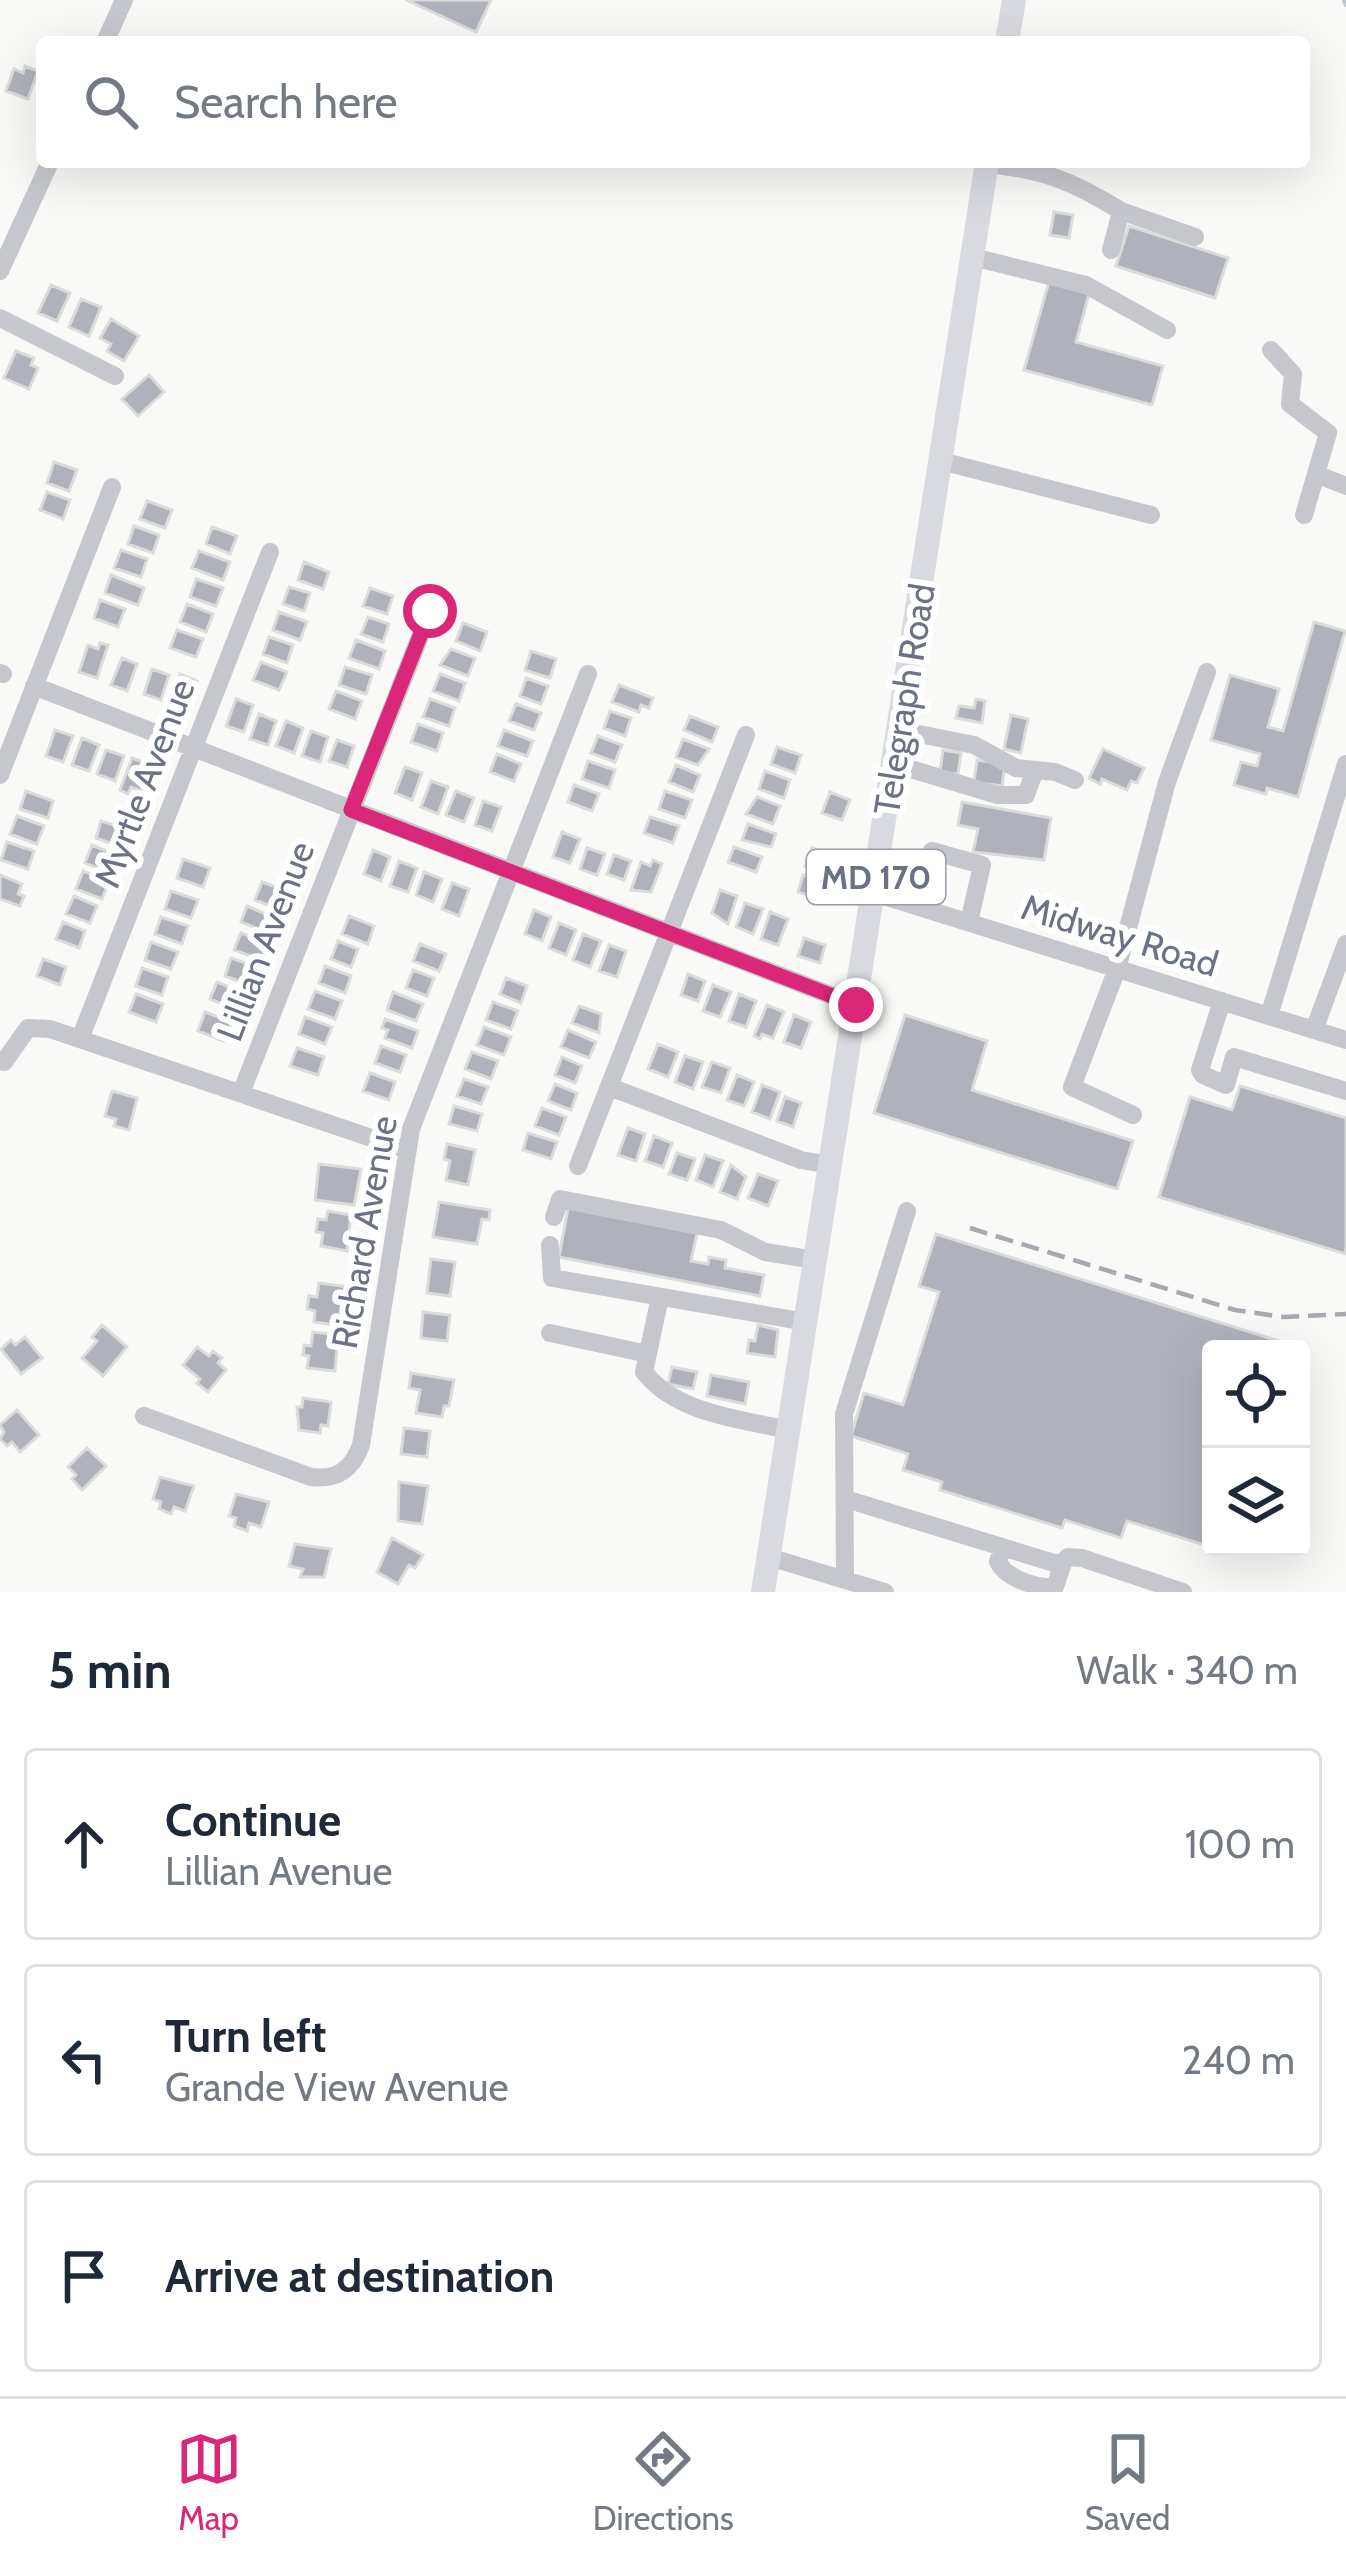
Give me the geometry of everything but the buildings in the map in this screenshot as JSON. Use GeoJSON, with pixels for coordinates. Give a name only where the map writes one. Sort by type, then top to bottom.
{"type":"FeatureCollection","features":[{"type":"Feature","properties":{"kind":"main road"},"geometry":{"type":"LineString","coordinates":[[1008,36],[1014,0]]}},
{"type":"Feature","properties":{"kind":"main road","name":"Telegraph Road"},"geometry":{"type":"LineString","coordinates":[[764,1592],[986,168]]}},
{"type":"Feature","properties":{"kind":"street"},"geometry":{"type":"LineString","coordinates":[[108,36],[124,0]]}},
{"type":"Feature","properties":{"kind":"street"},"geometry":{"type":"LineString","coordinates":[[0,271],[47,168]]}},
{"type":"Feature","properties":{"kind":"street"},"geometry":{"type":"LineString","coordinates":[[1026,168],[1083,187],[1121,211],[1195,237]]}},
{"type":"Feature","properties":{"kind":"street"},"geometry":{"type":"LineString","coordinates":[[1111,250],[1121,211]]}},
{"type":"Feature","properties":{"kind":"street"},"geometry":{"type":"LineString","coordinates":[[973,257],[1086,285],[1167,330]]}},
{"type":"Feature","properties":{"kind":"street"},"geometry":{"type":"LineString","coordinates":[[0,318],[115,376]]}},
{"type":"Feature","properties":{"kind":"street"},"geometry":{"type":"LineString","coordinates":[[1271,350],[1293,374],[1290,404],[1328,433],[1304,515]]}},
{"type":"Feature","properties":{"kind":"street"},"geometry":{"type":"LineString","coordinates":[[941,461],[1151,515]]}},
{"type":"Feature","properties":{"kind":"street"},"geometry":{"type":"LineString","coordinates":[[1316,474],[1346,486]]}},
{"type":"Feature","properties":{"kind":"street"},"geometry":{"type":"LineString","coordinates":[[0,775],[112,487]]}},
{"type":"Feature","properties":{"kind":"street","name":"Myrtle Avenue"},"geometry":{"type":"LineString","coordinates":[[80,1039],[270,552]]}},
{"type":"Feature","properties":{"kind":"street","name":"Lillian Avenue"},"geometry":{"type":"LineString","coordinates":[[241,1093],[430,611]]}},
{"type":"Feature","properties":{"kind":"street"},"geometry":{"type":"LineString","coordinates":[[1133,1114],[1072,1087],[1118,969],[1167,782],[1207,672]]}},
{"type":"Feature","properties":{"kind":"street","name":"Richard Avenue"},"geometry":{"type":"LineString","coordinates":[[144,1416],[300,1474],[333,1477],[350,1468],[361,1445],[411,1129],[588,674]]}},
{"type":"Feature","properties":{"kind":"street"},"geometry":{"type":"LineString","coordinates":[[34,686],[856,1005]]}},
{"type":"Feature","properties":{"kind":"street"},"geometry":{"type":"LineString","coordinates":[[899,730],[974,745],[1016,768],[1055,772],[1075,780]]}},
{"type":"Feature","properties":{"kind":"street"},"geometry":{"type":"LineString","coordinates":[[578,1166],[746,735]]}},
{"type":"Feature","properties":{"kind":"street"},"geometry":{"type":"LineString","coordinates":[[894,764],[997,795],[1026,795],[1035,770]]}},
{"type":"Feature","properties":{"kind":"street"},"geometry":{"type":"LineString","coordinates":[[1269,1016],[1346,764]]}},
{"type":"Feature","properties":{"kind":"street"},"geometry":{"type":"LineString","coordinates":[[932,851],[982,865],[969,922]]}},
{"type":"Feature","properties":{"kind":"street","name":"Midway Road"},"geometry":{"type":"LineString","coordinates":[[874,893],[1346,1040]]}},
{"type":"Feature","properties":{"kind":"street"},"geometry":{"type":"LineString","coordinates":[[1314,1030],[1338,985],[1346,944]]}},
{"type":"Feature","properties":{"kind":"street"},"geometry":{"type":"LineString","coordinates":[[1222,1001],[1200,1070],[1203,1075],[1226,1085],[1234,1057],[1346,1091]]}},
{"type":"Feature","properties":{"kind":"street"},"geometry":{"type":"LineString","coordinates":[[4,1062],[21,1034],[32,1027],[407,1150]]}},
{"type":"Feature","properties":{"kind":"street"},"geometry":{"type":"LineString","coordinates":[[610,1087],[801,1160],[830,1165]]}},
{"type":"Feature","properties":{"kind":"street"},"geometry":{"type":"LineString","coordinates":[[554,1217],[560,1199],[721,1230],[765,1252],[815,1260]]}},
{"type":"Feature","properties":{"kind":"street"},"geometry":{"type":"LineString","coordinates":[[845,1580],[844,1414],[907,1211]]}},
{"type":"Feature","properties":{"kind":"street"},"geometry":{"type":"LineString","coordinates":[[550,1245],[552,1278],[806,1322]]}},
{"type":"Feature","properties":{"kind":"street"},"geometry":{"type":"LineString","coordinates":[[660,1297],[644,1372],[659,1391],[700,1409],[789,1430]]}},
{"type":"Feature","properties":{"kind":"street"},"geometry":{"type":"LineString","coordinates":[[550,1333],[648,1354]]}},
{"type":"Feature","properties":{"kind":"street"},"geometry":{"type":"LineString","coordinates":[[846,1499],[1002,1548],[1064,1563],[1068,1556],[1075,1556],[1127,1583],[1183,1592]]}},
{"type":"Feature","properties":{"kind":"street"},"geometry":{"type":"LineString","coordinates":[[769,1557],[885,1592]]}},
{"type":"Feature","properties":{"kind":"waterway"},"geometry":{"type":"LineString","coordinates":[[1344,0],[1346,5]]}},
{"type":"Feature","properties":{"kind":"railway"},"geometry":{"type":"LineString","coordinates":[[970,1228],[1235,1310],[1283,1317],[1346,1314]]}},
{"type":"Feature","properties":{"kind":"route"},"geometry":{"type":"LineString","coordinates":[[430,611],[351,810],[856,1005]]}}]}
